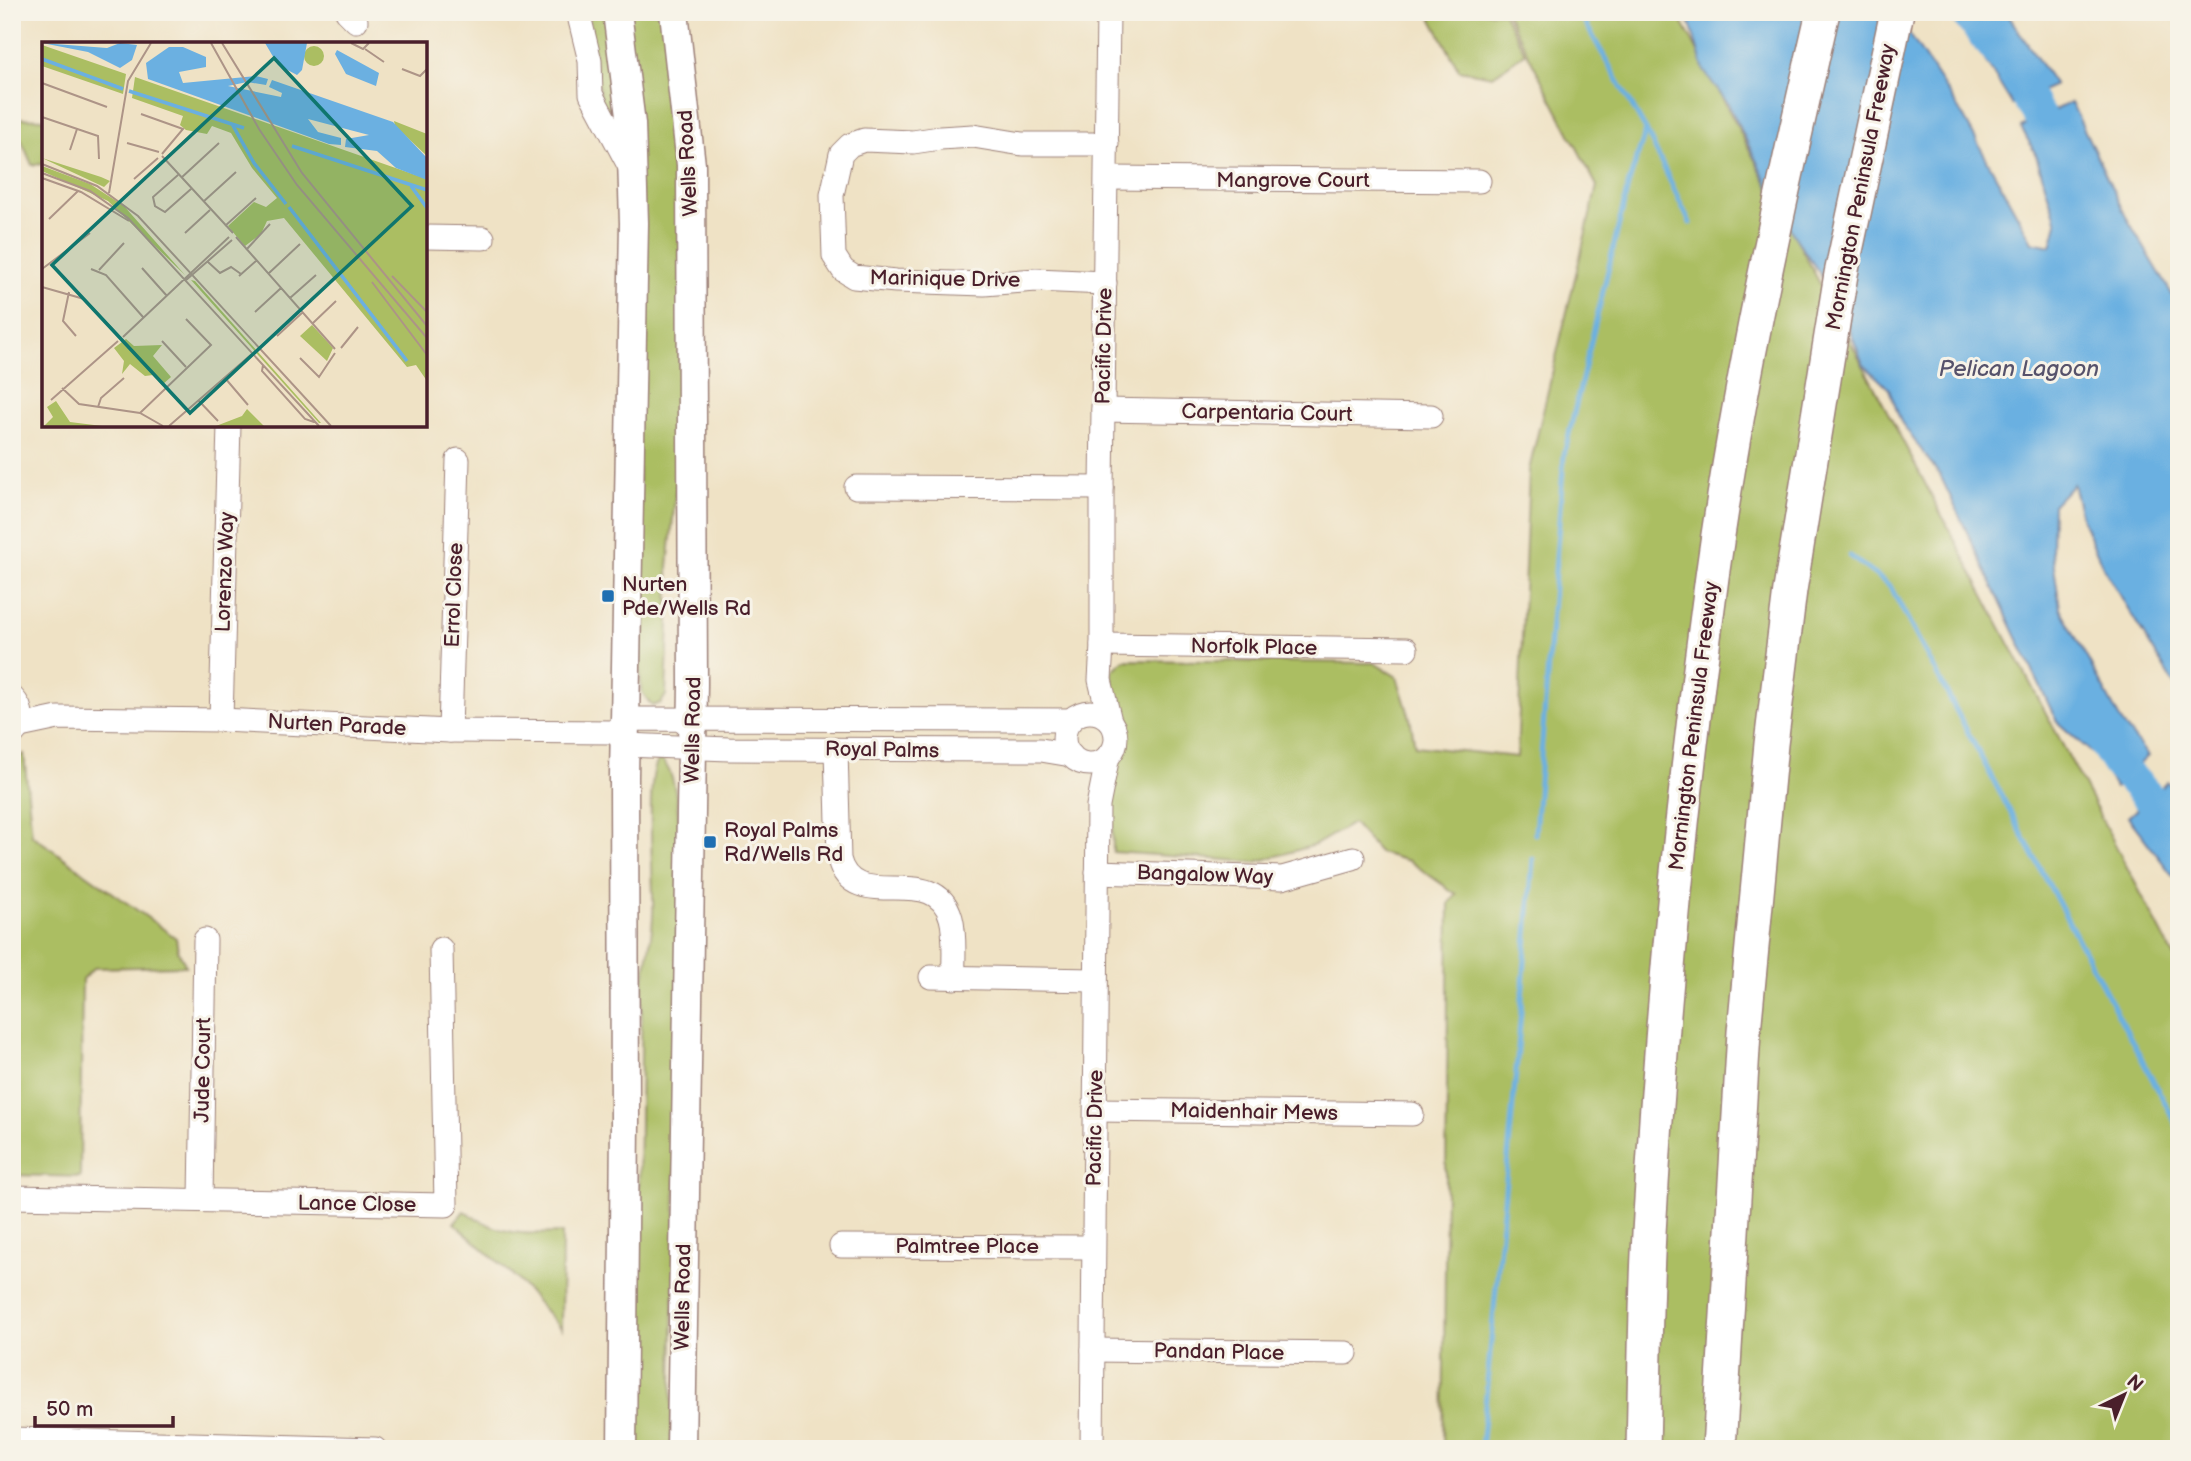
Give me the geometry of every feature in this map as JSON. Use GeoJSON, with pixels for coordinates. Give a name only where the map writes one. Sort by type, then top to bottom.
{"type":"FeatureCollection","features":[{"type":"Feature","properties":{"kind":"highway","name":"Mornington Peninsula Freeway"},"geometry":{"type":"LineString","coordinates":[[1643,1449],[1650,1218],[1670,923],[1685,784],[1712,574],[1759,300],[1823,12]]}},
{"type":"Feature","properties":{"kind":"highway","name":"Mornington Peninsula Freeway"},"geometry":{"type":"LineString","coordinates":[[1719,1449],[1744,1032],[1771,744],[1790,590],[1841,274],[1897,12]]}},
{"type":"Feature","properties":{"kind":"highway"},"geometry":{"type":"LineString","coordinates":[[1626,1449],[1650,1218]]}},
{"type":"Feature","properties":{"kind":"highway"},"geometry":{"type":"LineString","coordinates":[[1721,1409],[1725,1449]]}},
{"type":"Feature","properties":{"kind":"main road"},"geometry":{"type":"LineString","coordinates":[[617,12],[628,93],[634,176],[622,732],[622,1449]]}},
{"type":"Feature","properties":{"kind":"main road","name":"Wells Road"},"geometry":{"type":"LineString","coordinates":[[674,12],[691,165],[693,719],[681,1449]]}},
{"type":"Feature","properties":{"kind":"street"},"geometry":{"type":"LineString","coordinates":[[578,12],[590,61],[591,94],[634,176]]}},
{"type":"Feature","properties":{"kind":"street","name":"Pacific Drive"},"geometry":{"type":"LineString","coordinates":[[1108,12],[1100,680],[1110,721]]}},
{"type":"Feature","properties":{"kind":"street","name":"Marinique Drive"},"geometry":{"type":"LineString","coordinates":[[1105,283],[1036,281],[984,284],[854,277],[843,270],[834,256],[832,195],[841,154],[850,145],[864,140],[913,142],[973,136],[1022,144],[1107,144]]}},
{"type":"Feature","properties":{"kind":"street","name":"Mangrove Court"},"geometry":{"type":"LineString","coordinates":[[1107,178],[1479,181]]}},
{"type":"Feature","properties":{"kind":"street"},"geometry":{"type":"LineString","coordinates":[[427,237],[483,238]]}},
{"type":"Feature","properties":{"kind":"street","name":"Carpentaria Court"},"geometry":{"type":"LineString","coordinates":[[1103,410],[1431,416]]}},
{"type":"Feature","properties":{"kind":"street","name":"Lorenzo Way"},"geometry":{"type":"LineString","coordinates":[[221,720],[229,427]]}},
{"type":"Feature","properties":{"kind":"street","name":"Errol Close"},"geometry":{"type":"LineString","coordinates":[[450,731],[458,460]]}},
{"type":"Feature","properties":{"kind":"street"},"geometry":{"type":"LineString","coordinates":[[856,487],[1102,488]]}},
{"type":"Feature","properties":{"kind":"street","name":"Norfolk Place"},"geometry":{"type":"LineString","coordinates":[[1102,645],[1406,649]]}},
{"type":"Feature","properties":{"kind":"street","name":"Pacific Drive"},"geometry":{"type":"LineString","coordinates":[[1077,716],[1100,680]]}},
{"type":"Feature","properties":{"kind":"street"},"geometry":{"type":"LineString","coordinates":[[1097,713],[1110,721],[1116,735],[1108,756],[1100,761],[1077,759],[1064,741],[1067,726],[1077,716],[1097,713]]}},
{"type":"Feature","properties":{"kind":"street","name":"Nurten Parade"},"geometry":{"type":"LineString","coordinates":[[16,716],[221,720],[450,731],[622,732],[693,719]]}},
{"type":"Feature","properties":{"kind":"street","name":"Royal Palms"},"geometry":{"type":"LineString","coordinates":[[693,719],[937,720],[1077,716]]}},
{"type":"Feature","properties":{"kind":"street"},"geometry":{"type":"LineString","coordinates":[[936,751],[937,720]]}},
{"type":"Feature","properties":{"kind":"street","name":"Nurten Parade"},"geometry":{"type":"LineString","coordinates":[[622,732],[692,748]]}},
{"type":"Feature","properties":{"kind":"street","name":"Royal Palms"},"geometry":{"type":"LineString","coordinates":[[692,748],[1041,750],[1077,759]]}},
{"type":"Feature","properties":{"kind":"street"},"geometry":{"type":"LineString","coordinates":[[836,750],[839,859],[842,870],[846,878],[860,886],[915,889],[934,895],[947,908],[952,919],[942,977],[1095,979]]}},
{"type":"Feature","properties":{"kind":"street","name":"Pacific Drive"},"geometry":{"type":"LineString","coordinates":[[1092,1449],[1098,806],[1108,756]]}},
{"type":"Feature","properties":{"kind":"street","name":"Pacific Drive"},"geometry":{"type":"LineString","coordinates":[[1077,759],[1098,806]]}},
{"type":"Feature","properties":{"kind":"street","name":"Bangalow Way"},"geometry":{"type":"LineString","coordinates":[[1097,872],[1282,878],[1353,858]]}},
{"type":"Feature","properties":{"kind":"street","name":"Jude Court"},"geometry":{"type":"LineString","coordinates":[[201,1200],[205,940]]}},
{"type":"Feature","properties":{"kind":"street","name":"Lance Close"},"geometry":{"type":"LineString","coordinates":[[12,1197],[446,1205],[441,949]]}},
{"type":"Feature","properties":{"kind":"street","name":"Maidenhair Mews"},"geometry":{"type":"LineString","coordinates":[[1096,1110],[1412,1114]]}},
{"type":"Feature","properties":{"kind":"street","name":"Palmtree Place"},"geometry":{"type":"LineString","coordinates":[[841,1246],[1093,1247]]}},
{"type":"Feature","properties":{"kind":"street","name":"Pandan Place"},"geometry":{"type":"LineString","coordinates":[[1093,1350],[1346,1353]]}},
{"type":"Feature","properties":{"kind":"street"},"geometry":{"type":"LineString","coordinates":[[12,1440],[108,1446],[375,1449]]}},
{"type":"Feature","properties":{"kind":"green space"},"geometry":{"type":"Polygon","coordinates":[[[588,12],[606,12],[619,130],[600,98],[588,12]]]}},
{"type":"Feature","properties":{"kind":"green space"},"geometry":{"type":"Polygon","coordinates":[[[625,12],[663,12],[681,142],[680,449],[668,567],[666,695],[661,703],[652,706],[641,691],[640,668],[640,526],[625,12]]]}},
{"type":"Feature","properties":{"kind":"green space"},"geometry":{"type":"Polygon","coordinates":[[[1428,12],[1503,12],[1525,53],[1493,76],[1459,70],[1428,12]]]}},
{"type":"Feature","properties":{"kind":"green space"},"geometry":{"type":"Polygon","coordinates":[[[1506,12],[1677,12],[2179,966],[2179,1449],[1443,1449],[1449,903],[1456,894],[1409,861],[1380,853],[1353,823],[1315,845],[1256,862],[1113,852],[1111,764],[1117,740],[1112,671],[1124,660],[1374,663],[1397,677],[1410,718],[1415,746],[1517,757],[1529,470],[1597,186],[1506,12]]]}},
{"type":"Feature","properties":{"kind":"green space"},"geometry":{"type":"Polygon","coordinates":[[[12,118],[42,119],[42,164],[32,165],[12,118]]]}},
{"type":"Feature","properties":{"kind":"green space"},"geometry":{"type":"Polygon","coordinates":[[[24,754],[32,835],[176,938],[178,951],[186,966],[94,968],[82,980],[80,1177],[12,1175],[12,760],[24,754]]]}},
{"type":"Feature","properties":{"kind":"green space"},"geometry":{"type":"Polygon","coordinates":[[[660,759],[667,767],[676,795],[681,874],[671,1449],[635,1449],[642,990],[653,915],[652,784],[660,759]]]}},
{"type":"Feature","properties":{"kind":"green space"},"geometry":{"type":"Polygon","coordinates":[[[464,1211],[490,1225],[511,1232],[562,1233],[561,1329],[517,1279],[454,1223],[464,1211]]]}},
{"type":"Feature","properties":{"kind":"water","name":"Pelican Lagoon"},"geometry":{"type":"Polygon","coordinates":[[[1684,12],[1895,12],[1962,114],[2032,242],[2051,246],[2057,223],[2036,155],[2021,127],[2071,102],[2125,215],[2179,306],[2179,693],[2104,569],[2082,520],[2073,484],[2053,505],[2052,552],[2060,608],[2122,723],[2148,756],[2115,788],[2098,758],[2057,722],[1941,477],[1901,422],[1889,389],[1863,364],[1839,302],[1793,234],[1728,104],[1704,71],[1689,20],[1684,12]]]}},
{"type":"Feature","properties":{"kind":"water"},"geometry":{"type":"Polygon","coordinates":[[[1946,12],[2006,12],[2055,85],[2012,104],[1983,57],[1946,12]]]}},
{"type":"Feature","properties":{"kind":"water"},"geometry":{"type":"Polygon","coordinates":[[[2167,782],[2179,793],[2179,880],[2173,876],[2128,817],[2167,782]]]}},
{"type":"Feature","properties":{"kind":"waterway"},"geometry":{"type":"LineString","coordinates":[[1579,12],[1646,130],[1690,223]]}},
{"type":"Feature","properties":{"kind":"waterway"},"geometry":{"type":"LineString","coordinates":[[1966,12],[2006,61],[2064,157]]}},
{"type":"Feature","properties":{"kind":"waterway"},"geometry":{"type":"LineString","coordinates":[[1535,834],[1564,455],[1629,182],[1646,130]]}},
{"type":"Feature","properties":{"kind":"waterway"},"geometry":{"type":"LineString","coordinates":[[1850,556],[1890,586],[2179,1129]]}},
{"type":"Feature","properties":{"kind":"waterway"},"geometry":{"type":"LineString","coordinates":[[2102,739],[2118,764],[2179,831]]}},
{"type":"Feature","properties":{"kind":"waterway"},"geometry":{"type":"LineString","coordinates":[[1481,1449],[1533,859]]}},
{"type":"Feature","properties":{"kind":"place","name":"Nurten Pde/Wells Rd"},"geometry":{"type":"Point","coordinates":[608,596]}},
{"type":"Feature","properties":{"kind":"place","name":"Royal Palms Rd/Wells Rd"},"geometry":{"type":"Point","coordinates":[710,842]}}]}
